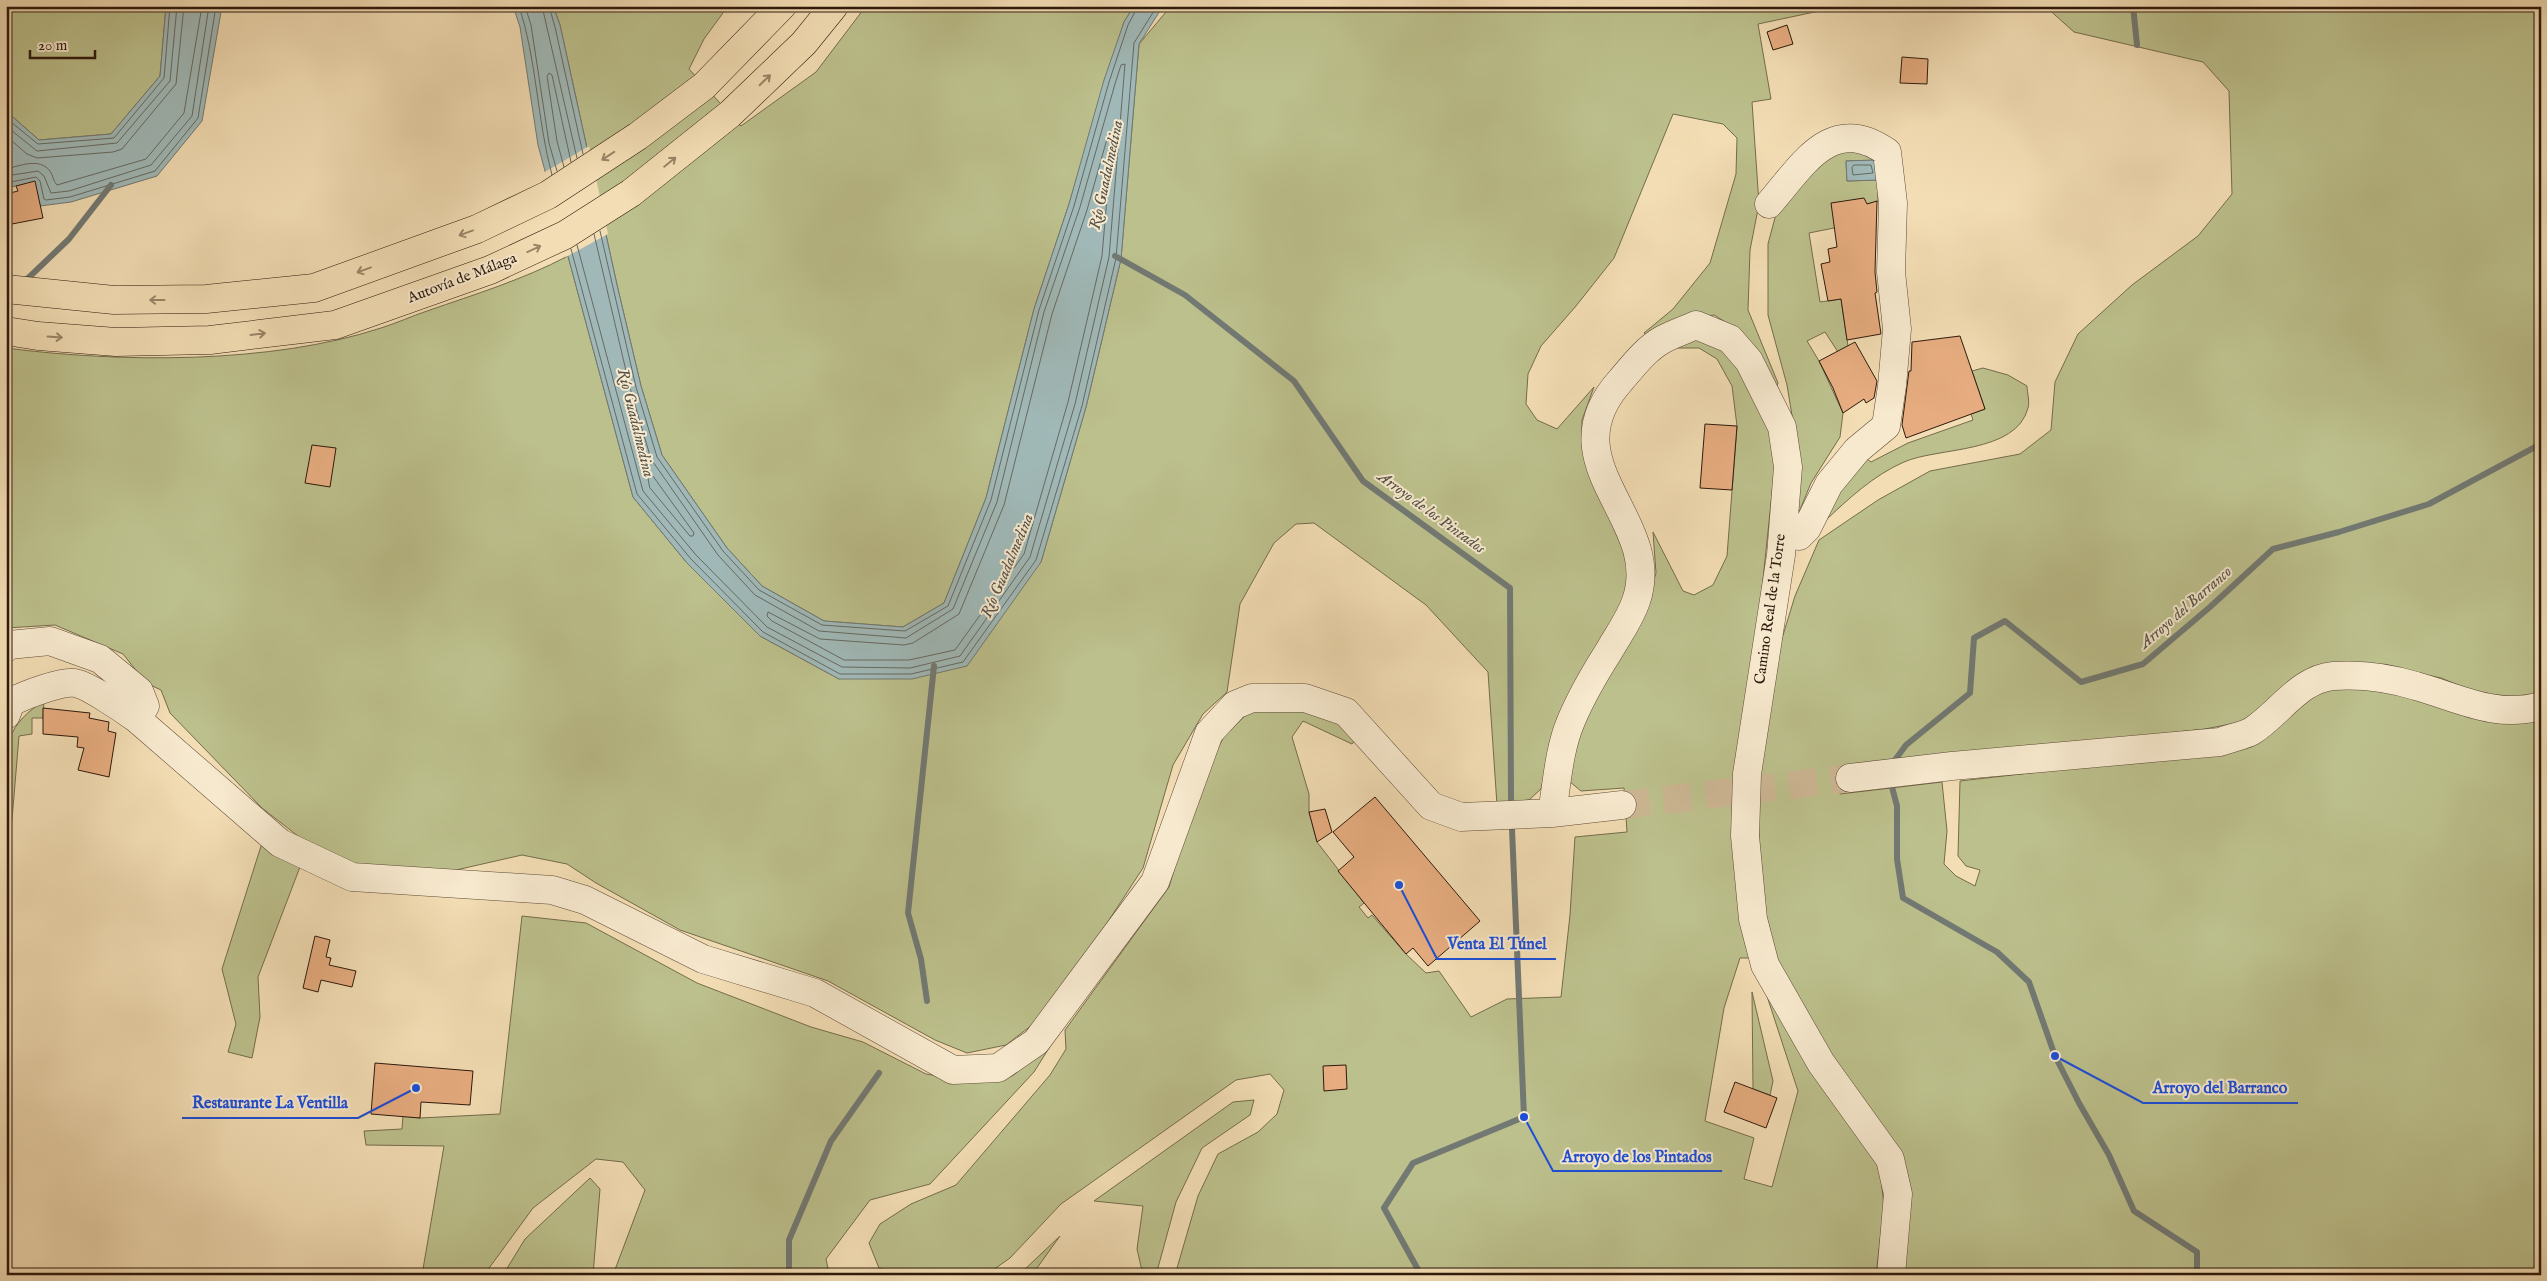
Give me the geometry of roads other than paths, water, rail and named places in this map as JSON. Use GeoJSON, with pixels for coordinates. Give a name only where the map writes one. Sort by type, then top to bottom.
{"type":"FeatureCollection","features":[{"type":"Feature","properties":{"kind":"highway"},"geometry":{"type":"LineString","coordinates":[[6,289],[114,300],[206,299],[314,288],[410,254],[477,229],[548,195],[638,136],[704,86],[782,6]]}},
{"type":"Feature","properties":{"kind":"highway","name":"Autovía de Málaga"},"geometry":{"type":"LineString","coordinates":[[6,331],[38,336],[116,342],[210,340],[335,325],[490,270],[565,235],[631,193],[730,114],[804,43],[834,6]]}},
{"type":"Feature","properties":{"kind":"street"},"geometry":{"type":"LineString","coordinates":[[1769,204],[1806,161],[1830,141],[1846,138],[1874,143],[1887,152],[1893,203],[1891,272],[1896,329],[1892,386],[1886,426],[1857,450],[1829,484],[1808,528],[1799,536]]}},
{"type":"Feature","properties":{"kind":"street","name":"Camino Real de la Torre"},"geometry":{"type":"LineString","coordinates":[[1552,813],[1560,759],[1570,722],[1637,601],[1641,574],[1638,549],[1599,461],[1594,438],[1597,415],[1612,390],[1642,356],[1660,341],[1696,325],[1730,339],[1749,361],[1782,427],[1788,467],[1781,555],[1747,774],[1745,836],[1753,919],[1765,965],[1803,1033],[1821,1063],[1890,1159],[1898,1194],[1891,1275]]}},
{"type":"Feature","properties":{"kind":"street"},"geometry":{"type":"LineString","coordinates":[[6,648],[9,645],[50,641],[100,659],[140,691],[145,706],[137,719]]}},
{"type":"Feature","properties":{"kind":"street"},"geometry":{"type":"LineString","coordinates":[[1850,778],[1952,766],[2220,742],[2251,731],[2304,687],[2330,676],[2358,675],[2414,685],[2485,708],[2522,712],[2541,706]]}},
{"type":"Feature","properties":{"kind":"street"},"geometry":{"type":"LineString","coordinates":[[6,716],[12,702],[34,691],[75,683],[119,706],[137,719],[280,843],[352,877],[552,890],[585,900],[703,959],[815,993],[953,1070],[998,1068],[1036,1042],[1155,882],[1209,733],[1236,705],[1252,698],[1305,698],[1346,712],[1431,806],[1461,817],[1552,813],[1622,805]]}},
{"type":"Feature","properties":{"kind":"water"},"geometry":{"type":"Polygon","coordinates":[[[166,6],[221,6],[221,12],[202,121],[157,176],[71,202],[40,206],[35,182],[6,188],[6,111],[39,140],[111,134],[160,76],[166,6]]]}},
{"type":"Feature","properties":{"kind":"water","name":"Río Guadalmedina"},"geometry":{"type":"Polygon","coordinates":[[[513,6],[553,6],[560,25],[617,285],[641,386],[662,455],[727,548],[762,586],[824,621],[903,627],[944,603],[986,498],[1034,309],[1069,204],[1104,80],[1124,22],[1134,6],[1163,6],[1139,44],[1121,259],[1086,407],[1041,562],[967,666],[912,679],[839,679],[760,636],[687,563],[633,497],[538,145],[520,27],[513,6]]]}},
{"type":"Feature","properties":{"kind":"water"},"geometry":{"type":"Polygon","coordinates":[[[1877,160],[1878,180],[1847,181],[1846,161],[1877,160]]]}},
{"type":"Feature","properties":{"kind":"waterway"},"geometry":{"type":"LineString","coordinates":[[2133,6],[2137,45]]}},
{"type":"Feature","properties":{"kind":"waterway"},"geometry":{"type":"LineString","coordinates":[[23,283],[69,239],[111,185]]}},
{"type":"Feature","properties":{"kind":"waterway","name":"Arroyo de los Pintados"},"geometry":{"type":"LineString","coordinates":[[1115,256],[1185,295],[1294,381],[1363,481],[1510,588],[1511,799]]}},
{"type":"Feature","properties":{"kind":"waterway","name":"Arroyo del Barranco"},"geometry":{"type":"LineString","coordinates":[[1895,760],[1906,745],[1970,693],[1974,638],[2005,621],[2081,682],[2143,664],[2210,607],[2273,549],[2339,532],[2429,504],[2541,444]]}},
{"type":"Feature","properties":{"kind":"waterway"},"geometry":{"type":"LineString","coordinates":[[927,1001],[921,959],[908,913],[934,666]]}},
{"type":"Feature","properties":{"kind":"waterway","name":"Arroyo del Barranco"},"geometry":{"type":"LineString","coordinates":[[1892,787],[1897,806],[1897,859],[1903,898],[1997,952],[2029,982],[2055,1056],[2109,1155],[2134,1211],[2197,1252],[2197,1275]]}},
{"type":"Feature","properties":{"kind":"waterway","name":"Arroyo de los Pintados"},"geometry":{"type":"LineString","coordinates":[[1421,1275],[1384,1208],[1413,1163],[1524,1117],[1512,829]]}},
{"type":"Feature","properties":{"kind":"waterway"},"geometry":{"type":"LineString","coordinates":[[789,1275],[789,1240],[831,1141],[879,1073]]}},
{"type":"Feature","properties":{"kind":"tunnel"},"geometry":{"type":"LineString","coordinates":[[1622,805],[1850,778]]}},
{"type":"Feature","properties":{"kind":"place","name":"Venta El Túnel"},"geometry":{"type":"Point","coordinates":[1399,885]}},
{"type":"Feature","properties":{"kind":"place","name":"Arroyo del Barranco"},"geometry":{"type":"Point","coordinates":[2055,1056]}},
{"type":"Feature","properties":{"kind":"place","name":"Restaurante La Ventilla"},"geometry":{"type":"Point","coordinates":[416,1088]}},
{"type":"Feature","properties":{"kind":"place","name":"Arroyo de los Pintados"},"geometry":{"type":"Point","coordinates":[1524,1117]}}]}
